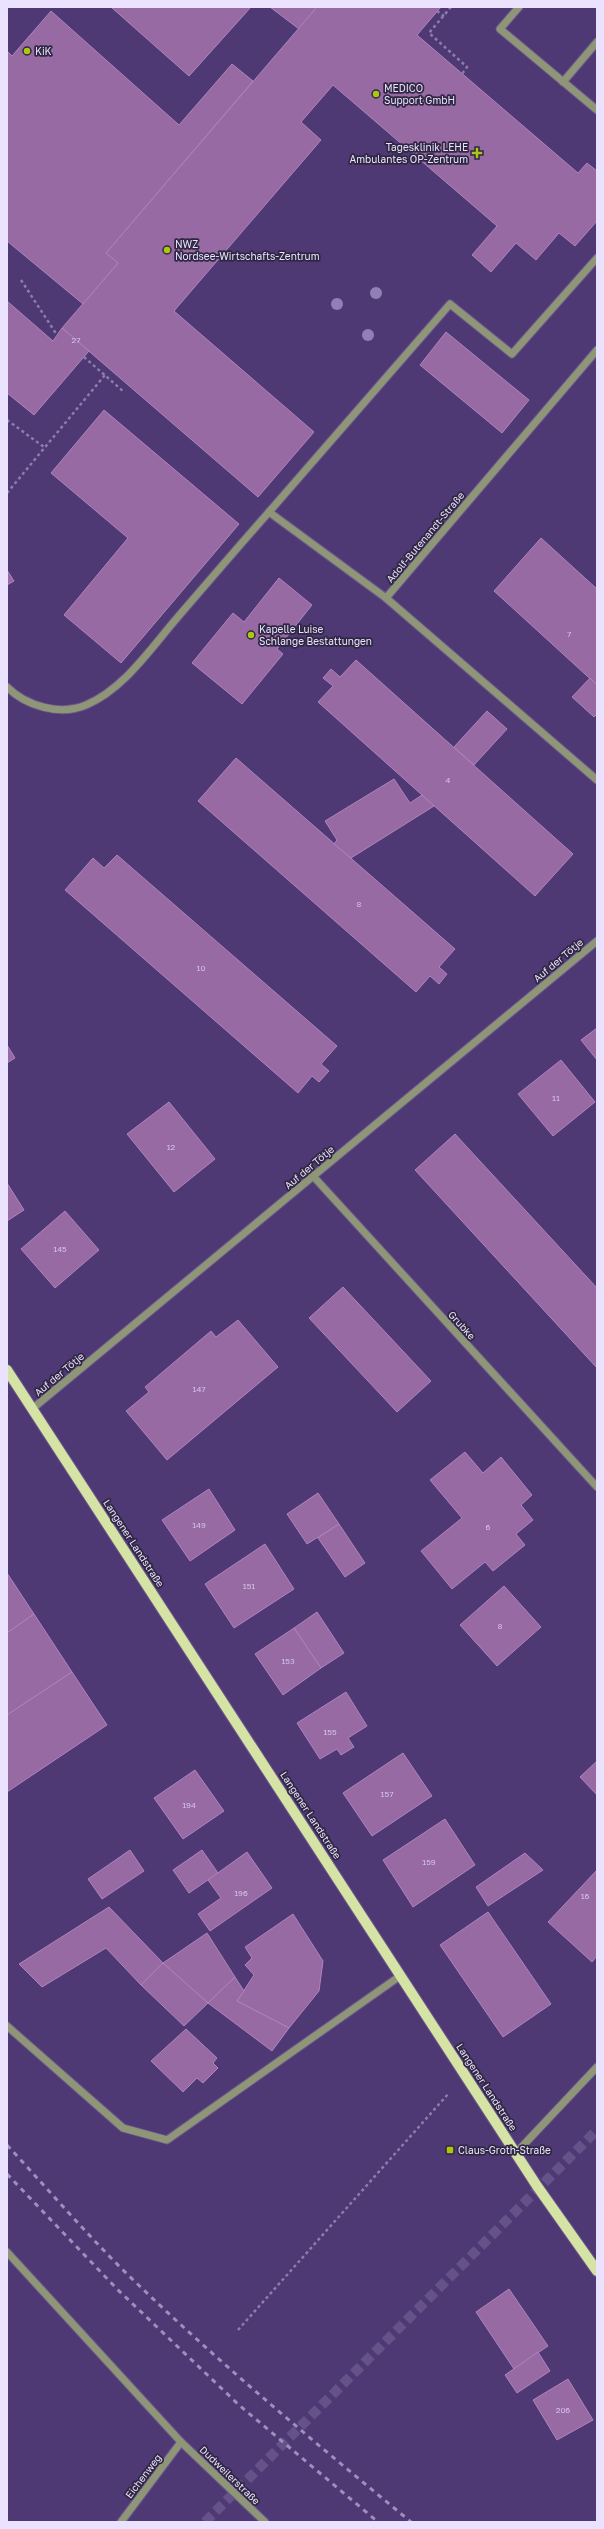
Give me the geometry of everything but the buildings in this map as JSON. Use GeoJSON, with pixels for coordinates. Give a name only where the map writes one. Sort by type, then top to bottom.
{"type":"FeatureCollection","features":[{"type":"Feature","properties":{"kind":"main road","name":"Langener Landstraße"},"geometry":{"type":"LineString","coordinates":[[7,1370],[400,1976],[516,2153],[597,2271]]}},
{"type":"Feature","properties":{"kind":"street"},"geometry":{"type":"LineString","coordinates":[[518,7],[500,29],[597,110]]}},
{"type":"Feature","properties":{"kind":"street"},"geometry":{"type":"LineString","coordinates":[[563,82],[597,42]]}},
{"type":"Feature","properties":{"kind":"street"},"geometry":{"type":"LineString","coordinates":[[7,687],[16,696],[55,710],[85,706],[107,693],[135,667],[450,304],[512,354],[597,258]]}},
{"type":"Feature","properties":{"kind":"street","name":"Adolf-Butenandt-Straße"},"geometry":{"type":"LineString","coordinates":[[597,350],[386,598],[597,780]]}},
{"type":"Feature","properties":{"kind":"street"},"geometry":{"type":"LineString","coordinates":[[269,512],[386,598]]}},
{"type":"Feature","properties":{"kind":"street","name":"Auf der Tötje"},"geometry":{"type":"LineString","coordinates":[[32,1409],[597,941]]}},
{"type":"Feature","properties":{"kind":"street","name":"Grubke"},"geometry":{"type":"LineString","coordinates":[[313,1176],[597,1488]]}},
{"type":"Feature","properties":{"kind":"street"},"geometry":{"type":"LineString","coordinates":[[7,2026],[123,2128],[167,2140],[400,1976]]}},
{"type":"Feature","properties":{"kind":"street"},"geometry":{"type":"LineString","coordinates":[[516,2153],[597,2067]]}},
{"type":"Feature","properties":{"kind":"street","name":"Dudweilerstraße"},"geometry":{"type":"LineString","coordinates":[[7,2252],[181,2442],[265,2522]]}},
{"type":"Feature","properties":{"kind":"street","name":"Eichenweg"},"geometry":{"type":"LineString","coordinates":[[121,2522],[181,2442]]}},
{"type":"Feature","properties":{"kind":"path"},"geometry":{"type":"LineString","coordinates":[[451,7],[429,33],[467,67],[462,74]]}},
{"type":"Feature","properties":{"kind":"path"},"geometry":{"type":"LineString","coordinates":[[437,11],[444,16]]}},
{"type":"Feature","properties":{"kind":"path"},"geometry":{"type":"LineString","coordinates":[[21,280],[58,335]]}},
{"type":"Feature","properties":{"kind":"path"},"geometry":{"type":"LineString","coordinates":[[84,357],[124,392]]}},
{"type":"Feature","properties":{"kind":"path"},"geometry":{"type":"LineString","coordinates":[[7,493],[105,375]]}},
{"type":"Feature","properties":{"kind":"path"},"geometry":{"type":"LineString","coordinates":[[7,420],[44,448]]}},
{"type":"Feature","properties":{"kind":"path"},"geometry":{"type":"LineString","coordinates":[[238,2330],[465,2075]]}},
{"type":"Feature","properties":{"kind":"tunnel"},"geometry":{"type":"LineString","coordinates":[[205,2522],[597,2130]]}},
{"type":"Feature","properties":{"kind":"railway"},"geometry":{"type":"LineString","coordinates":[[7,2145],[92,2239],[192,2335],[337,2461],[411,2522]]}},
{"type":"Feature","properties":{"kind":"railway"},"geometry":{"type":"LineString","coordinates":[[7,2174],[117,2289],[239,2405],[378,2522]]}},
{"type":"Feature","properties":{"kind":"place","name":"KiK"},"geometry":{"type":"Point","coordinates":[27,51]}},
{"type":"Feature","properties":{"kind":"place","name":"MEDICO Support GmbH"},"geometry":{"type":"Point","coordinates":[376,94]}},
{"type":"Feature","properties":{"kind":"place","name":"Tagesklinik LEHE Ambulantes OP-Zentrum"},"geometry":{"type":"Point","coordinates":[477,153]}},
{"type":"Feature","properties":{"kind":"place","name":"NWZ Nordsee-Wirtschafts-Zentrum"},"geometry":{"type":"Point","coordinates":[167,250]}},
{"type":"Feature","properties":{"kind":"place","name":"Kapelle Luise Schlange Bestattungen"},"geometry":{"type":"Point","coordinates":[251,635]}},
{"type":"Feature","properties":{"kind":"place","name":"Claus-Groth-Straße"},"geometry":{"type":"Point","coordinates":[450,2150]}}]}
